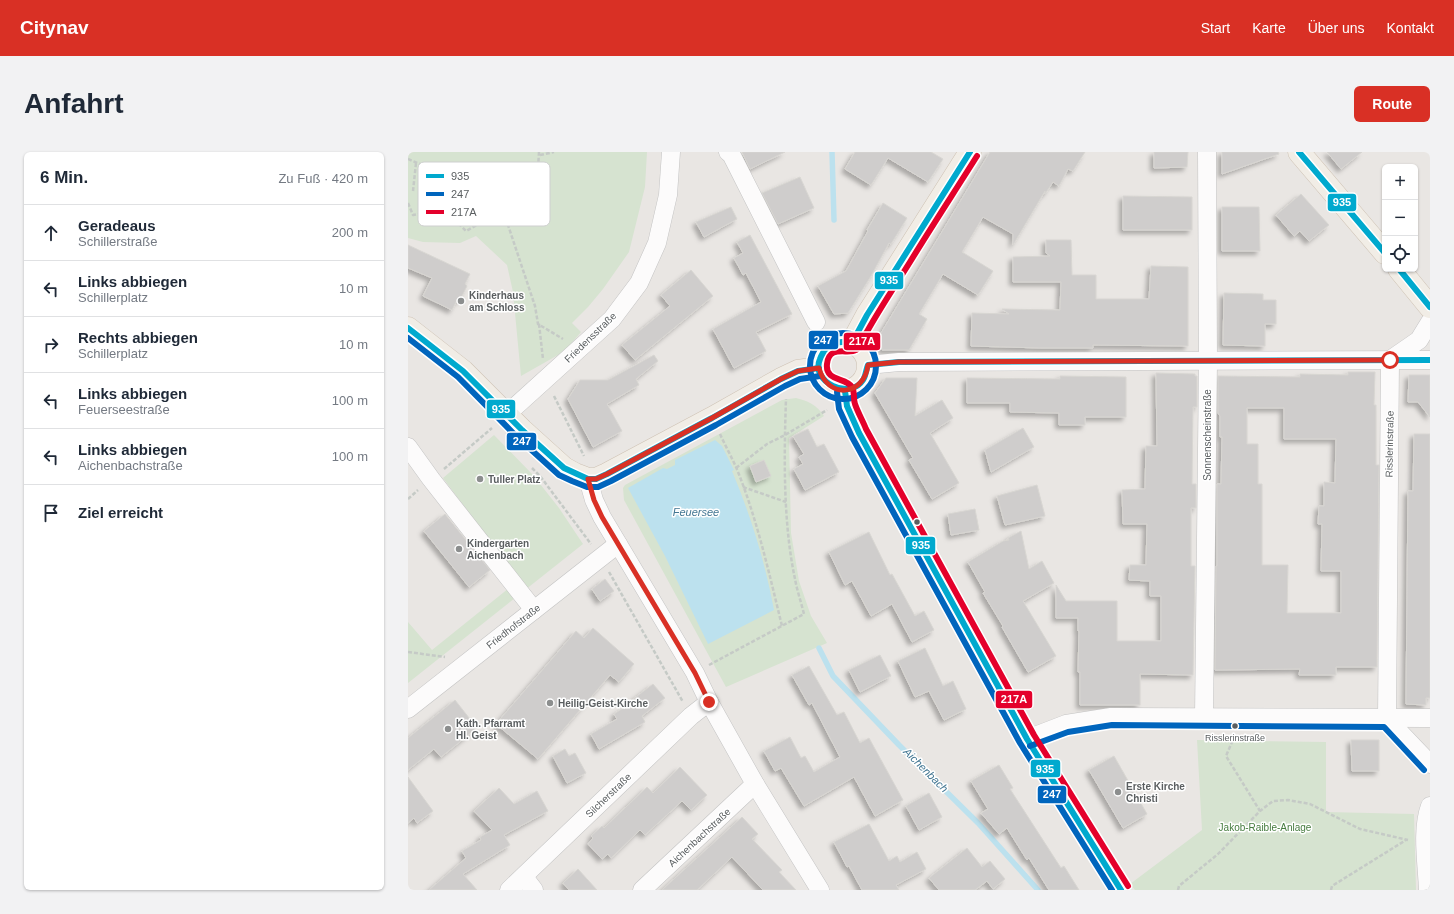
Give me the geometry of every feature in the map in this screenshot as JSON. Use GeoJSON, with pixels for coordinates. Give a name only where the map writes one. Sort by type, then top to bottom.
{"type":"FeatureCollection","features":[{"type":"Feature","properties":{"kind":"main road"},"geometry":{"type":"LineString","coordinates":[[852,343],[867,315],[970,152]]}},
{"type":"Feature","properties":{"kind":"main road"},"geometry":{"type":"LineString","coordinates":[[1299,152],[1382,249]]}},
{"type":"Feature","properties":{"kind":"main road"},"geometry":{"type":"LineString","coordinates":[[1401,272],[1430,307]]}},
{"type":"Feature","properties":{"kind":"main road"},"geometry":{"type":"LineString","coordinates":[[408,328],[463,371],[500,421],[522,430],[564,468],[575,474],[592,479],[712,418],[781,379],[798,371],[819,368]]}},
{"type":"Feature","properties":{"kind":"main road"},"geometry":{"type":"LineString","coordinates":[[840,341],[859,346],[864,351],[868,365],[864,379],[860,384],[845,391],[831,387],[825,382],[821,376],[819,359],[828,346],[840,341]]}},
{"type":"Feature","properties":{"kind":"street","name":"Friedensstraße"},"geometry":{"type":"LineString","coordinates":[[500,421],[612,319],[640,283],[657,243],[668,195],[671,152]]}},
{"type":"Feature","properties":{"kind":"street"},"geometry":{"type":"LineString","coordinates":[[728,152],[731,154],[816,322]]}},
{"type":"Feature","properties":{"kind":"street","name":"Sonnenscheinstraße"},"geometry":{"type":"LineString","coordinates":[[1204,717],[1208,361],[1207,152]]}},
{"type":"Feature","properties":{"kind":"street"},"geometry":{"type":"LineString","coordinates":[[1390,360],[1419,340],[1430,322]]}},
{"type":"Feature","properties":{"kind":"street","name":"Risslerinstraße"},"geometry":{"type":"LineString","coordinates":[[1386,719],[1390,360]]}},
{"type":"Feature","properties":{"kind":"street"},"geometry":{"type":"LineString","coordinates":[[868,365],[898,362],[1430,360]]}},
{"type":"Feature","properties":{"kind":"street"},"geometry":{"type":"LineString","coordinates":[[845,391],[847,406],[859,433],[1027,739],[1122,890]]}},
{"type":"Feature","properties":{"kind":"street"},"geometry":{"type":"LineString","coordinates":[[408,447],[431,479],[534,610]]}},
{"type":"Feature","properties":{"kind":"street"},"geometry":{"type":"LineString","coordinates":[[592,479],[594,500],[618,544],[695,673],[709,702],[755,784],[820,890]]}},
{"type":"Feature","properties":{"kind":"street","name":"Friedhofstraße"},"geometry":{"type":"LineString","coordinates":[[408,709],[618,544]]}},
{"type":"Feature","properties":{"kind":"street","name":"Silcherstraße"},"geometry":{"type":"LineString","coordinates":[[509,890],[529,883],[691,716],[709,702]]}},
{"type":"Feature","properties":{"kind":"street"},"geometry":{"type":"LineString","coordinates":[[1027,739],[1066,724],[1111,717],[1430,718]]}},
{"type":"Feature","properties":{"kind":"street"},"geometry":{"type":"LineString","coordinates":[[1386,719],[1430,764]]}},
{"type":"Feature","properties":{"kind":"street","name":"Aichenbachstraße"},"geometry":{"type":"LineString","coordinates":[[642,890],[755,784]]}},
{"type":"Feature","properties":{"kind":"street"},"geometry":{"type":"LineString","coordinates":[[1428,890],[1425,834],[1427,814],[1430,806]]}},
{"type":"Feature","properties":{"kind":"path"},"geometry":{"type":"LineString","coordinates":[[539,154],[554,152]]}},
{"type":"Feature","properties":{"kind":"path"},"geometry":{"type":"LineString","coordinates":[[408,159],[416,163],[413,192]]}},
{"type":"Feature","properties":{"kind":"path"},"geometry":{"type":"LineString","coordinates":[[408,203],[413,215],[418,214]]}},
{"type":"Feature","properties":{"kind":"path"},"geometry":{"type":"LineString","coordinates":[[461,226],[466,230],[474,226]]}},
{"type":"Feature","properties":{"kind":"path"},"geometry":{"type":"LineString","coordinates":[[508,226],[535,306],[545,380],[592,479]]}},
{"type":"Feature","properties":{"kind":"path"},"geometry":{"type":"LineString","coordinates":[[538,324],[579,348]]}},
{"type":"Feature","properties":{"kind":"path"},"geometry":{"type":"LineString","coordinates":[[713,662],[804,614],[794,572],[787,523],[784,435],[786,394]]}},
{"type":"Feature","properties":{"kind":"path"},"geometry":{"type":"LineString","coordinates":[[736,468],[767,444],[827,410]]}},
{"type":"Feature","properties":{"kind":"path"},"geometry":{"type":"LineString","coordinates":[[712,418],[736,468],[743,487],[761,544],[782,626]]}},
{"type":"Feature","properties":{"kind":"path"},"geometry":{"type":"LineString","coordinates":[[431,479],[500,421]]}},
{"type":"Feature","properties":{"kind":"path"},"geometry":{"type":"LineString","coordinates":[[743,487],[786,502]]}},
{"type":"Feature","properties":{"kind":"path"},"geometry":{"type":"LineString","coordinates":[[408,652],[449,658]]}},
{"type":"Feature","properties":{"kind":"path"},"geometry":{"type":"LineString","coordinates":[[1226,756],[1260,811]]}},
{"type":"Feature","properties":{"kind":"path"},"geometry":{"type":"LineString","coordinates":[[1178,890],[1180,886],[1218,854],[1260,811],[1273,801],[1288,800],[1310,804],[1360,829],[1406,840]]}},
{"type":"Feature","properties":{"kind":"path"},"geometry":{"type":"LineString","coordinates":[[1330,890],[1332,886],[1406,840],[1425,834]]}},
{"type":"Feature","properties":{"kind":"green space"},"geometry":{"type":"Polygon","coordinates":[[[408,152],[647,152],[645,187],[629,252],[603,289],[572,323],[581,332],[565,351],[521,376],[513,292],[507,265],[476,236],[460,243],[423,242],[408,238],[408,152]]]}},
{"type":"Feature","properties":{"kind":"green space"},"geometry":{"type":"Polygon","coordinates":[[[796,398],[812,404],[824,416],[789,438],[791,533],[799,581],[811,616],[827,643],[726,687],[624,500],[623,488],[625,485],[782,400],[796,398]]]}},
{"type":"Feature","properties":{"kind":"green space"},"geometry":{"type":"Polygon","coordinates":[[[494,435],[533,475],[559,508],[583,544],[408,683],[408,622],[432,650],[519,580],[443,478],[494,435]]]}},
{"type":"Feature","properties":{"kind":"green space","name":"Jakob-Raible-Anlage"},"geometry":{"type":"Polygon","coordinates":[[[1197,740],[1326,742],[1326,812],[1414,814],[1416,890],[1135,890],[1130,884],[1202,830],[1197,740]]]}},
{"type":"Feature","properties":{"kind":"water","name":"Feuersee"},"geometry":{"type":"Polygon","coordinates":[[[715,440],[722,446],[734,470],[732,471],[762,557],[774,610],[708,644],[665,556],[628,488],[663,468],[667,469],[675,465],[675,460],[715,440]]]}},
{"type":"Feature","properties":{"kind":"building"},"geometry":{"type":"Polygon","coordinates":[[[742,152],[785,152],[750,169],[742,152]]]}},
{"type":"Feature","properties":{"kind":"building"},"geometry":{"type":"Polygon","coordinates":[[[855,152],[931,152],[943,159],[928,182],[888,158],[871,185],[845,169],[855,152]]]}},
{"type":"Feature","properties":{"kind":"building"},"geometry":{"type":"Polygon","coordinates":[[[990,152],[1085,152],[1073,171],[1068,169],[1059,186],[1053,182],[1045,194],[1045,191],[1013,245],[1013,234],[983,217],[962,252],[993,271],[978,295],[943,274],[919,314],[927,319],[909,350],[882,350],[881,333],[990,152]]]}},
{"type":"Feature","properties":{"kind":"building"},"geometry":{"type":"Polygon","coordinates":[[[1154,152],[1188,152],[1187,167],[1154,168],[1154,152]]]}},
{"type":"Feature","properties":{"kind":"building"},"geometry":{"type":"Polygon","coordinates":[[[1222,152],[1278,152],[1279,154],[1222,174],[1222,152]]]}},
{"type":"Feature","properties":{"kind":"building"},"geometry":{"type":"Polygon","coordinates":[[[1327,152],[1362,152],[1341,169],[1327,152]]]}},
{"type":"Feature","properties":{"kind":"building"},"geometry":{"type":"Polygon","coordinates":[[[800,177],[814,208],[778,224],[762,193],[800,177]]]}},
{"type":"Feature","properties":{"kind":"building"},"geometry":{"type":"Polygon","coordinates":[[[1301,194],[1329,225],[1309,241],[1300,231],[1294,236],[1276,215],[1301,194]]]}},
{"type":"Feature","properties":{"kind":"building"},"geometry":{"type":"Polygon","coordinates":[[[1123,196],[1192,197],[1192,230],[1123,230],[1123,196]]]}},
{"type":"Feature","properties":{"kind":"building"},"geometry":{"type":"Polygon","coordinates":[[[883,203],[907,218],[891,244],[889,243],[848,313],[834,314],[818,286],[846,271],[883,203]]]}},
{"type":"Feature","properties":{"kind":"building"},"geometry":{"type":"Polygon","coordinates":[[[731,207],[737,219],[704,237],[696,222],[731,207]]]}},
{"type":"Feature","properties":{"kind":"building"},"geometry":{"type":"Polygon","coordinates":[[[1222,207],[1259,207],[1260,251],[1222,251],[1222,207]]]}},
{"type":"Feature","properties":{"kind":"building"},"geometry":{"type":"Polygon","coordinates":[[[750,235],[792,314],[756,332],[766,351],[734,368],[713,329],[761,302],[746,273],[743,275],[734,258],[743,253],[737,242],[750,235]]]}},
{"type":"Feature","properties":{"kind":"building"},"geometry":{"type":"Polygon","coordinates":[[[1046,240],[1071,240],[1072,275],[1096,275],[1096,299],[1149,299],[1151,266],[1188,267],[1188,346],[1093,345],[1093,348],[1042,348],[971,346],[972,313],[1009,314],[1002,309],[1060,310],[1061,282],[1013,282],[1013,257],[1050,256],[1046,253],[1046,240]]]}},
{"type":"Feature","properties":{"kind":"building"},"geometry":{"type":"Polygon","coordinates":[[[408,245],[470,274],[465,284],[467,286],[460,300],[457,300],[452,310],[423,296],[432,278],[408,268],[408,245]]]}},
{"type":"Feature","properties":{"kind":"building"},"geometry":{"type":"Polygon","coordinates":[[[691,270],[713,296],[635,360],[622,345],[670,306],[661,295],[691,270]]]}},
{"type":"Feature","properties":{"kind":"building"},"geometry":{"type":"Polygon","coordinates":[[[1224,293],[1263,294],[1263,300],[1276,300],[1276,324],[1265,324],[1265,346],[1223,345],[1224,293]]]}},
{"type":"Feature","properties":{"kind":"building"},"geometry":{"type":"Polygon","coordinates":[[[654,355],[658,361],[636,379],[639,385],[607,404],[622,431],[593,447],[568,399],[580,380],[608,380],[654,355]]]}},
{"type":"Feature","properties":{"kind":"building"},"geometry":{"type":"Polygon","coordinates":[[[1348,372],[1375,372],[1374,405],[1376,405],[1376,465],[1379,465],[1377,667],[1336,667],[1336,675],[1299,675],[1300,669],[1215,670],[1217,484],[1221,484],[1222,437],[1220,437],[1220,416],[1218,413],[1218,376],[1300,377],[1300,374],[1348,375],[1348,372]],[[1247,408],[1247,444],[1258,444],[1258,484],[1262,484],[1262,565],[1288,565],[1287,613],[1341,613],[1341,571],[1321,571],[1322,524],[1318,524],[1319,506],[1324,506],[1324,482],[1335,483],[1336,439],[1284,439],[1284,408],[1247,408]]]}},
{"type":"Feature","properties":{"kind":"building"},"geometry":{"type":"Polygon","coordinates":[[[1156,373],[1195,374],[1195,376],[1197,376],[1197,407],[1193,407],[1192,484],[1196,484],[1196,508],[1191,508],[1191,566],[1195,566],[1193,675],[1140,674],[1140,705],[1080,705],[1080,672],[1078,672],[1078,618],[1056,618],[1056,585],[1066,601],[1117,601],[1117,641],[1161,641],[1161,596],[1150,596],[1150,581],[1129,580],[1130,565],[1146,565],[1147,524],[1123,524],[1122,490],[1145,489],[1146,446],[1157,446],[1156,373]]]}},
{"type":"Feature","properties":{"kind":"building"},"geometry":{"type":"Polygon","coordinates":[[[1409,375],[1430,375],[1430,417],[1418,402],[1408,402],[1409,375]]]}},
{"type":"Feature","properties":{"kind":"building"},"geometry":{"type":"Polygon","coordinates":[[[1060,376],[1126,377],[1126,417],[1085,417],[1085,425],[1059,425],[1059,413],[1010,412],[1010,403],[967,403],[967,378],[1060,379],[1060,376]]]}},
{"type":"Feature","properties":{"kind":"building"},"geometry":{"type":"Polygon","coordinates":[[[886,378],[917,378],[915,416],[942,400],[953,418],[930,433],[959,483],[932,499],[909,460],[913,458],[875,393],[886,378]]]}},
{"type":"Feature","properties":{"kind":"building"},"geometry":{"type":"Polygon","coordinates":[[[1023,428],[1034,447],[991,472],[985,450],[1023,428]]]}},
{"type":"Feature","properties":{"kind":"building"},"geometry":{"type":"Polygon","coordinates":[[[808,429],[817,447],[824,444],[839,472],[805,490],[794,469],[803,464],[799,457],[804,454],[793,436],[808,429]]]}},
{"type":"Feature","properties":{"kind":"building"},"geometry":{"type":"Polygon","coordinates":[[[1414,434],[1430,434],[1430,698],[1426,698],[1426,705],[1406,704],[1408,491],[1413,491],[1414,434]]]}},
{"type":"Feature","properties":{"kind":"building"},"geometry":{"type":"Polygon","coordinates":[[[764,460],[771,476],[756,482],[750,466],[764,460]]]}},
{"type":"Feature","properties":{"kind":"building"},"geometry":{"type":"Polygon","coordinates":[[[1037,485],[1045,516],[1005,525],[997,496],[1037,485]]]}},
{"type":"Feature","properties":{"kind":"building"},"geometry":{"type":"Polygon","coordinates":[[[975,509],[979,530],[951,535],[948,514],[975,509]]]}},
{"type":"Feature","properties":{"kind":"building","name":"Kindergarten Aichenbach"},"geometry":{"type":"Polygon","coordinates":[[[445,514],[490,570],[469,587],[424,531],[445,514]]]}},
{"type":"Feature","properties":{"kind":"building"},"geometry":{"type":"Polygon","coordinates":[[[1021,531],[1029,569],[1042,561],[1054,583],[1023,601],[1056,656],[1028,672],[983,593],[985,592],[968,562],[1003,541],[1009,540],[1008,538],[1021,531]]]}},
{"type":"Feature","properties":{"kind":"building"},"geometry":{"type":"Polygon","coordinates":[[[869,532],[890,575],[892,574],[915,616],[924,611],[934,630],[912,642],[892,604],[871,616],[852,581],[845,585],[829,552],[869,532]]]}},
{"type":"Feature","properties":{"kind":"building"},"geometry":{"type":"Polygon","coordinates":[[[605,579],[614,591],[600,601],[592,589],[605,579]]]}},
{"type":"Feature","properties":{"kind":"building","name":"Heilig-Geist-Kirche"},"geometry":{"type":"Polygon","coordinates":[[[593,628],[634,664],[619,682],[610,675],[538,759],[496,724],[576,631],[584,638],[593,628]]]}},
{"type":"Feature","properties":{"kind":"building"},"geometry":{"type":"Polygon","coordinates":[[[925,648],[943,686],[953,681],[966,709],[944,720],[929,691],[915,697],[898,661],[925,648]]]}},
{"type":"Feature","properties":{"kind":"building"},"geometry":{"type":"Polygon","coordinates":[[[880,655],[891,676],[860,692],[849,670],[880,655]]]}},
{"type":"Feature","properties":{"kind":"building"},"geometry":{"type":"Polygon","coordinates":[[[809,666],[837,715],[844,712],[860,743],[869,738],[903,800],[875,816],[854,777],[804,806],[781,768],[775,771],[764,751],[790,737],[801,758],[805,756],[814,772],[840,757],[812,703],[809,705],[792,675],[809,666]]]}},
{"type":"Feature","properties":{"kind":"building"},"geometry":{"type":"Polygon","coordinates":[[[653,684],[665,698],[642,716],[645,722],[599,749],[591,734],[617,719],[614,714],[634,701],[632,700],[653,684]]]}},
{"type":"Feature","properties":{"kind":"building","name":"Kath. Pfarramt Hl. Geist"},"geometry":{"type":"Polygon","coordinates":[[[455,700],[477,728],[441,757],[434,749],[408,770],[408,738],[455,700]]]}},
{"type":"Feature","properties":{"kind":"building"},"geometry":{"type":"Polygon","coordinates":[[[1351,740],[1379,740],[1379,771],[1352,771],[1351,740]]]}},
{"type":"Feature","properties":{"kind":"building"},"geometry":{"type":"Polygon","coordinates":[[[565,749],[569,756],[575,753],[586,773],[567,783],[553,756],[565,749]]]}},
{"type":"Feature","properties":{"kind":"building","name":"Erste Kirche Christi"},"geometry":{"type":"Polygon","coordinates":[[[1114,756],[1147,814],[1123,828],[1089,770],[1114,756]]]}},
{"type":"Feature","properties":{"kind":"building"},"geometry":{"type":"Polygon","coordinates":[[[999,765],[1013,788],[1010,789],[1061,868],[1064,866],[1079,890],[1049,890],[1029,858],[1027,860],[1007,828],[999,834],[981,813],[988,809],[971,781],[999,765]]]}},
{"type":"Feature","properties":{"kind":"building"},"geometry":{"type":"Polygon","coordinates":[[[680,767],[707,795],[691,810],[682,801],[645,835],[640,830],[611,858],[608,854],[602,859],[588,844],[593,838],[591,836],[602,826],[604,828],[647,787],[653,793],[680,767]]]}},
{"type":"Feature","properties":{"kind":"building"},"geometry":{"type":"Polygon","coordinates":[[[408,777],[433,811],[417,823],[414,818],[408,823],[408,777]]]}},
{"type":"Feature","properties":{"kind":"building"},"geometry":{"type":"Polygon","coordinates":[[[499,788],[514,804],[537,791],[548,811],[504,835],[510,845],[463,874],[477,890],[429,890],[466,858],[462,851],[481,840],[480,837],[492,830],[474,811],[499,788]]]}},
{"type":"Feature","properties":{"kind":"building"},"geometry":{"type":"Polygon","coordinates":[[[929,793],[942,817],[919,830],[906,806],[929,793]]]}},
{"type":"Feature","properties":{"kind":"building"},"geometry":{"type":"Polygon","coordinates":[[[742,817],[758,834],[752,839],[782,870],[779,872],[796,890],[763,890],[732,857],[697,890],[662,890],[742,817]]]}},
{"type":"Feature","properties":{"kind":"building"},"geometry":{"type":"Polygon","coordinates":[[[869,824],[889,861],[897,856],[900,862],[917,852],[926,869],[896,885],[899,890],[862,890],[849,866],[847,867],[834,842],[869,824]]]}},
{"type":"Feature","properties":{"kind":"building"},"geometry":{"type":"Polygon","coordinates":[[[967,848],[982,867],[990,861],[1005,879],[993,889],[987,881],[975,890],[939,890],[929,878],[967,848]]]}},
{"type":"Feature","properties":{"kind":"building"},"geometry":{"type":"Polygon","coordinates":[[[578,869],[597,890],[569,890],[563,883],[578,869]]]}},
{"type":"Feature","properties":{"kind":"waterway","name":"Aichenbach"},"geometry":{"type":"LineString","coordinates":[[832,152],[834,220]]}},
{"type":"Feature","properties":{"kind":"waterway","name":"Aichenbach"},"geometry":{"type":"LineString","coordinates":[[819,648],[833,676],[899,745],[978,823],[1038,890]]}},
{"type":"Feature","properties":{"kind":"transit line","name":"935"},"geometry":{"type":"LineString","coordinates":[[970,152],[867,315],[852,343],[836,342],[824,351],[818,367],[821,375],[833,386],[841,389],[849,389],[857,386],[863,380],[868,365],[899,362],[1430,360]]}},
{"type":"Feature","properties":{"kind":"transit line","name":"935"},"geometry":{"type":"LineString","coordinates":[[1299,152],[1382,249]]}},
{"type":"Feature","properties":{"kind":"transit line","name":"217A"},"geometry":{"type":"LineString","coordinates":[[977,156],[869,327],[859,347],[853,351],[839,351],[831,354],[828,358],[827,370],[832,377],[845,382],[852,387],[855,404],[866,429],[1034,735],[1128,886]]}},
{"type":"Feature","properties":{"kind":"transit line","name":"935"},"geometry":{"type":"LineString","coordinates":[[1401,272],[1430,307]]}},
{"type":"Feature","properties":{"kind":"transit line","name":"935"},"geometry":{"type":"LineString","coordinates":[[408,328],[463,371],[522,430],[564,468],[588,479],[596,479],[607,474],[781,379],[798,371],[819,368]]}},
{"type":"Feature","properties":{"kind":"transit line","name":"247"},"geometry":{"type":"LineString","coordinates":[[843,333],[855,336],[866,343],[873,354],[876,366],[873,378],[866,389],[855,396],[843,399],[831,396],[820,389],[813,378],[810,366],[813,354],[820,343],[831,336],[843,333]]}},
{"type":"Feature","properties":{"kind":"transit line","name":"247"},"geometry":{"type":"LineString","coordinates":[[408,338],[458,377],[516,436],[559,475],[587,487],[598,487],[611,481],[785,386],[800,379],[820,376]]}},
{"type":"Feature","properties":{"kind":"transit line","name":"935"},"geometry":{"type":"LineString","coordinates":[[845,391],[847,406],[859,433],[1027,739],[1121,890]]}},
{"type":"Feature","properties":{"kind":"transit line","name":"247"},"geometry":{"type":"LineString","coordinates":[[837,392],[839,409],[852,437],[1020,743],[1112,890]]}},
{"type":"Feature","properties":{"kind":"transit line","name":"247"},"geometry":{"type":"LineString","coordinates":[[1030,746],[1068,732],[1112,725],[1384,727],[1424,770]]}},
{"type":"Feature","properties":{"kind":"place","name":"Kinderhaus am Schloss"},"geometry":{"type":"Point","coordinates":[461,301]}},
{"type":"Feature","properties":{"kind":"place","name":"Tuller Platz"},"geometry":{"type":"Point","coordinates":[480,479]}},
{"type":"Feature","properties":{"kind":"place","name":"Kindergarten Aichenbach"},"geometry":{"type":"Point","coordinates":[459,549]}},
{"type":"Feature","properties":{"kind":"place","name":"Heilig-Geist-Kirche"},"geometry":{"type":"Point","coordinates":[550,703]}},
{"type":"Feature","properties":{"kind":"place","name":"Risslerinstraße"},"geometry":{"type":"Point","coordinates":[1235,726]}},
{"type":"Feature","properties":{"kind":"place","name":"Kath. Pfarramt Hl. Geist"},"geometry":{"type":"Point","coordinates":[448,729]}},
{"type":"Feature","properties":{"kind":"place","name":"Erste Kirche Christi"},"geometry":{"type":"Point","coordinates":[1118,792]}},
{"type":"Feature","properties":{"kind":"route"},"geometry":{"type":"LineString","coordinates":[[709,702],[695,673],[602,517],[594,500],[588,479],[596,479],[607,474],[781,379],[798,371],[819,368],[821,376],[825,382],[831,387],[845,391],[860,384],[867,372],[868,365],[898,362],[1390,360]]}}]}
